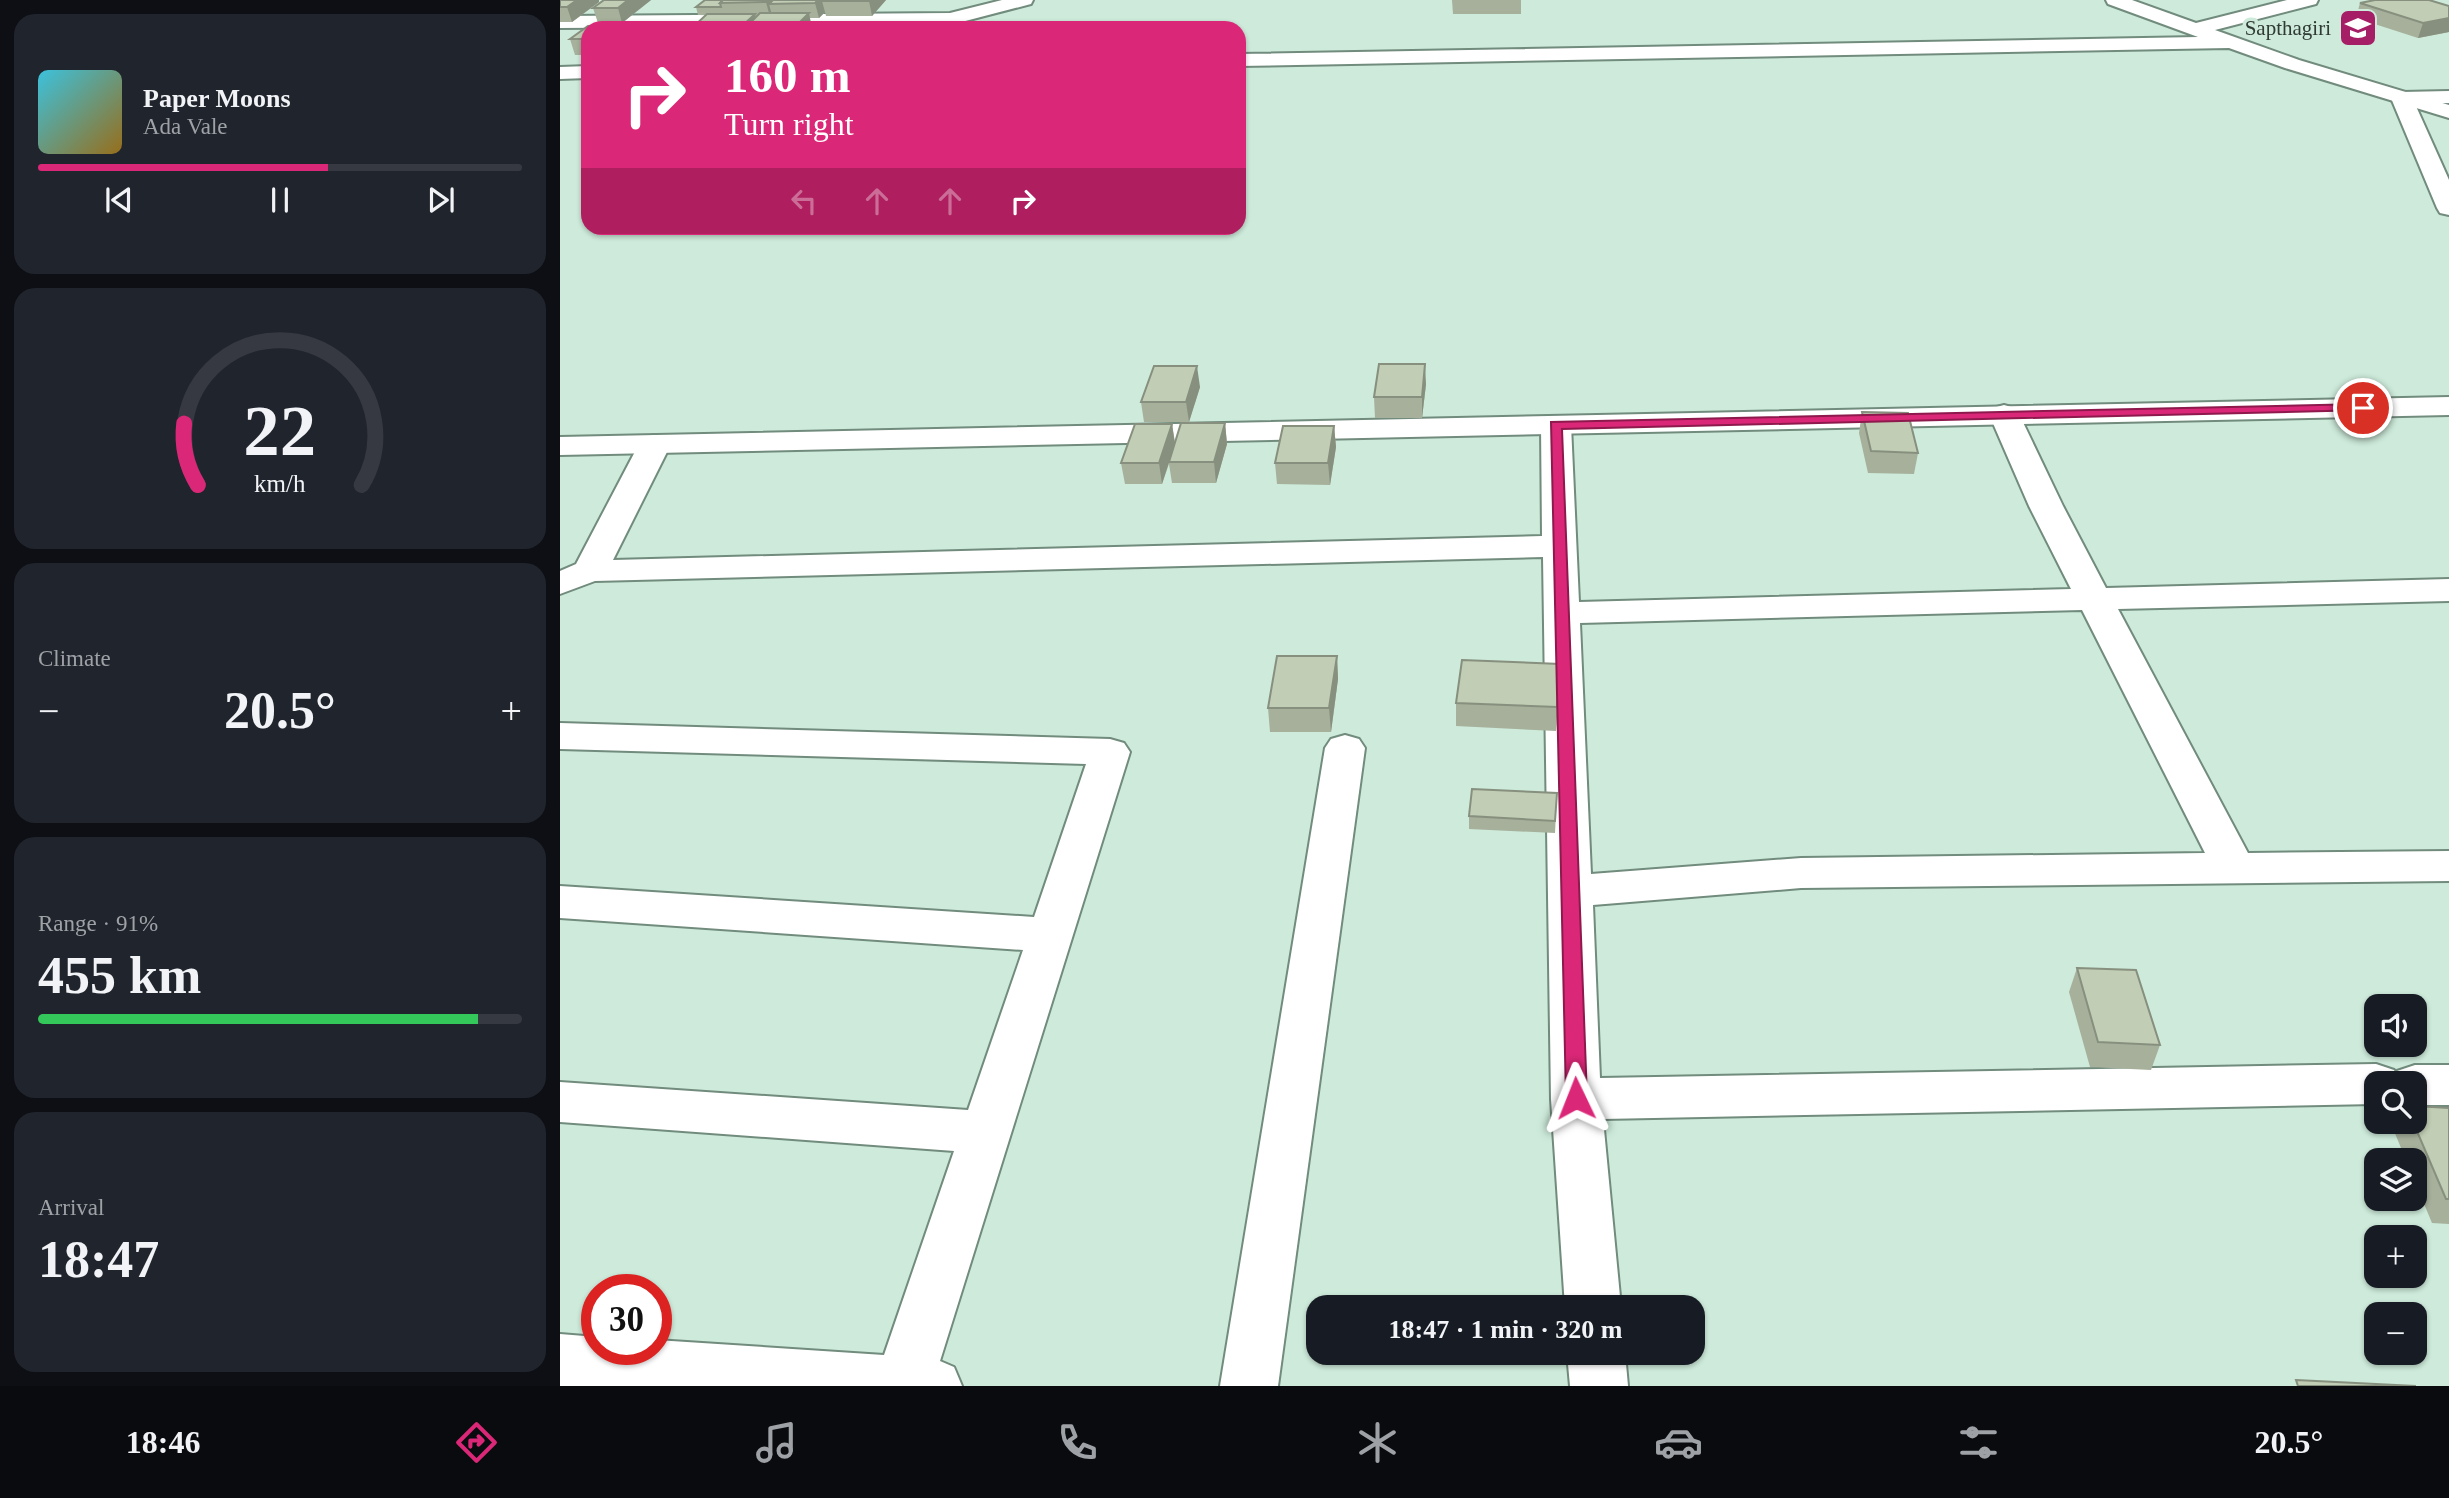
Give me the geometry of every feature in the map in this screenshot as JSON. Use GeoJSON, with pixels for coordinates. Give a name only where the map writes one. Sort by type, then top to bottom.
{"type":"FeatureCollection","features":[{"type":"Feature","properties":{"kind":"street"},"geometry":{"type":"LineString","coordinates":[[690,21],[950,19],[1024,0]]}},
{"type":"Feature","properties":{"kind":"street"},"geometry":{"type":"LineString","coordinates":[[2115,0],[2292,64],[2449,112]]}},
{"type":"Feature","properties":{"kind":"street"},"geometry":{"type":"LineString","coordinates":[[2194,29],[2309,0]]}},
{"type":"Feature","properties":{"kind":"street"},"geometry":{"type":"LineString","coordinates":[[560,22],[581,22]]}},
{"type":"Feature","properties":{"kind":"street"},"geometry":{"type":"LineString","coordinates":[[1246,60],[2230,42]]}},
{"type":"Feature","properties":{"kind":"street"},"geometry":{"type":"LineString","coordinates":[[560,73],[581,72]]}},
{"type":"Feature","properties":{"kind":"street"},"geometry":{"type":"LineString","coordinates":[[2402,98],[2449,97]]}},
{"type":"Feature","properties":{"kind":"street"},"geometry":{"type":"LineString","coordinates":[[2402,98],[2449,208]]}},
{"type":"Feature","properties":{"kind":"street"},"geometry":{"type":"LineString","coordinates":[[560,446],[2004,414],[2448,407]]}},
{"type":"Feature","properties":{"kind":"street"},"geometry":{"type":"LineString","coordinates":[[2004,414],[2046,506],[2234,867]]}},
{"type":"Feature","properties":{"kind":"street"},"geometry":{"type":"LineString","coordinates":[[1556,425],[1576,1098],[1592,1295]]}},
{"type":"Feature","properties":{"kind":"street"},"geometry":{"type":"LineString","coordinates":[[575,577],[654,444]]}},
{"type":"Feature","properties":{"kind":"street"},"geometry":{"type":"LineString","coordinates":[[575,577],[1559,546]]}},
{"type":"Feature","properties":{"kind":"street"},"geometry":{"type":"LineString","coordinates":[[1560,613],[2449,590]]}},
{"type":"Feature","properties":{"kind":"street"},"geometry":{"type":"LineString","coordinates":[[560,736],[1110,752],[986,1132],[919,1385],[560,1361]]}},
{"type":"Feature","properties":{"kind":"street"},"geometry":{"type":"LineString","coordinates":[[1249,1386],[1345,748]]}},
{"type":"Feature","properties":{"kind":"street"},"geometry":{"type":"LineString","coordinates":[[1570,891],[1801,873],[2449,866]]}},
{"type":"Feature","properties":{"kind":"street"},"geometry":{"type":"LineString","coordinates":[[560,902],[1050,935]]}},
{"type":"Feature","properties":{"kind":"street"},"geometry":{"type":"LineString","coordinates":[[1576,1098],[2364,1084]]}},
{"type":"Feature","properties":{"kind":"street"},"geometry":{"type":"LineString","coordinates":[[2427,1085],[2449,1085]]}},
{"type":"Feature","properties":{"kind":"street"},"geometry":{"type":"LineString","coordinates":[[560,1101],[986,1132]]}},
{"type":"Feature","properties":{"kind":"street"},"geometry":{"type":"LineString","coordinates":[[1597,1365],[1599,1386]]}},
{"type":"Feature","properties":{"kind":"building"},"geometry":{"type":"Polygon","coordinates":[[[560,0],[577,0],[567,7],[560,7],[560,0]]]}},
{"type":"Feature","properties":{"kind":"building"},"geometry":{"type":"Polygon","coordinates":[[[604,0],[628,0],[618,8],[593,8],[604,0]]]}},
{"type":"Feature","properties":{"kind":"building"},"geometry":{"type":"Polygon","coordinates":[[[705,0],[723,0],[721,7],[696,7],[705,0]]]}},
{"type":"Feature","properties":{"kind":"building"},"geometry":{"type":"Polygon","coordinates":[[[723,0],[769,0],[720,3],[723,0]]]}},
{"type":"Feature","properties":{"kind":"building"},"geometry":{"type":"Polygon","coordinates":[[[773,0],[818,0],[815,3],[769,4],[773,0]]]}},
{"type":"Feature","properties":{"kind":"building"},"geometry":{"type":"Polygon","coordinates":[[[869,0],[869,1],[822,1],[869,0]]]}},
{"type":"Feature","properties":{"kind":"building"},"geometry":{"type":"Polygon","coordinates":[[[2375,0],[2429,0],[2449,6],[2449,18],[2423,23],[2360,3],[2375,0]]]}},
{"type":"Feature","properties":{"kind":"building"},"geometry":{"type":"Polygon","coordinates":[[[760,13],[809,13],[801,21],[752,21],[760,13]]]}},
{"type":"Feature","properties":{"kind":"building"},"geometry":{"type":"Polygon","coordinates":[[[707,14],[755,14],[748,21],[700,21],[707,14]]]}},
{"type":"Feature","properties":{"kind":"building"},"geometry":{"type":"Polygon","coordinates":[[[581,31],[581,39],[570,39],[581,31]]]}},
{"type":"Feature","properties":{"kind":"building"},"geometry":{"type":"Polygon","coordinates":[[[1379,364],[1425,364],[1422,397],[1374,397],[1379,364]]]}},
{"type":"Feature","properties":{"kind":"building"},"geometry":{"type":"Polygon","coordinates":[[[1154,366],[1197,366],[1186,402],[1141,402],[1154,366]]]}},
{"type":"Feature","properties":{"kind":"building"},"geometry":{"type":"Polygon","coordinates":[[[1862,412],[1908,413],[1918,453],[1871,451],[1862,412]]]}},
{"type":"Feature","properties":{"kind":"building"},"geometry":{"type":"Polygon","coordinates":[[[1181,423],[1225,423],[1214,462],[1169,462],[1181,423]]]}},
{"type":"Feature","properties":{"kind":"building"},"geometry":{"type":"Polygon","coordinates":[[[1135,424],[1172,424],[1159,463],[1121,463],[1135,424]]]}},
{"type":"Feature","properties":{"kind":"building"},"geometry":{"type":"Polygon","coordinates":[[[1283,426],[1334,426],[1328,463],[1275,463],[1283,426]]]}},
{"type":"Feature","properties":{"kind":"building"},"geometry":{"type":"Polygon","coordinates":[[[1277,656],[1337,656],[1329,708],[1268,708],[1277,656]]]}},
{"type":"Feature","properties":{"kind":"building"},"geometry":{"type":"Polygon","coordinates":[[[1462,660],[1560,664],[1557,707],[1456,703],[1462,660]]]}},
{"type":"Feature","properties":{"kind":"building"},"geometry":{"type":"Polygon","coordinates":[[[1472,789],[1557,793],[1555,821],[1469,816],[1472,789]]]}},
{"type":"Feature","properties":{"kind":"building"},"geometry":{"type":"Polygon","coordinates":[[[2077,968],[2136,970],[2160,1045],[2098,1042],[2077,968]]]}},
{"type":"Feature","properties":{"kind":"building"},"geometry":{"type":"Polygon","coordinates":[[[2427,1107],[2449,1108],[2449,1199],[2446,1199],[2427,1155],[2427,1148],[2424,1148],[2418,1134],[2427,1134],[2427,1107]]]}},
{"type":"Feature","properties":{"kind":"building"},"geometry":{"type":"Polygon","coordinates":[[[2296,1380],[2416,1386],[2298,1386],[2296,1380]]]}},
{"type":"Feature","properties":{"kind":"place","name":"Sapthagiri"},"geometry":{"type":"Point","coordinates":[2358,28]}},
{"type":"Feature","properties":{"kind":"route"},"geometry":{"type":"LineString","coordinates":[[1576,1098],[1556,425],[2363,408]]}}]}
